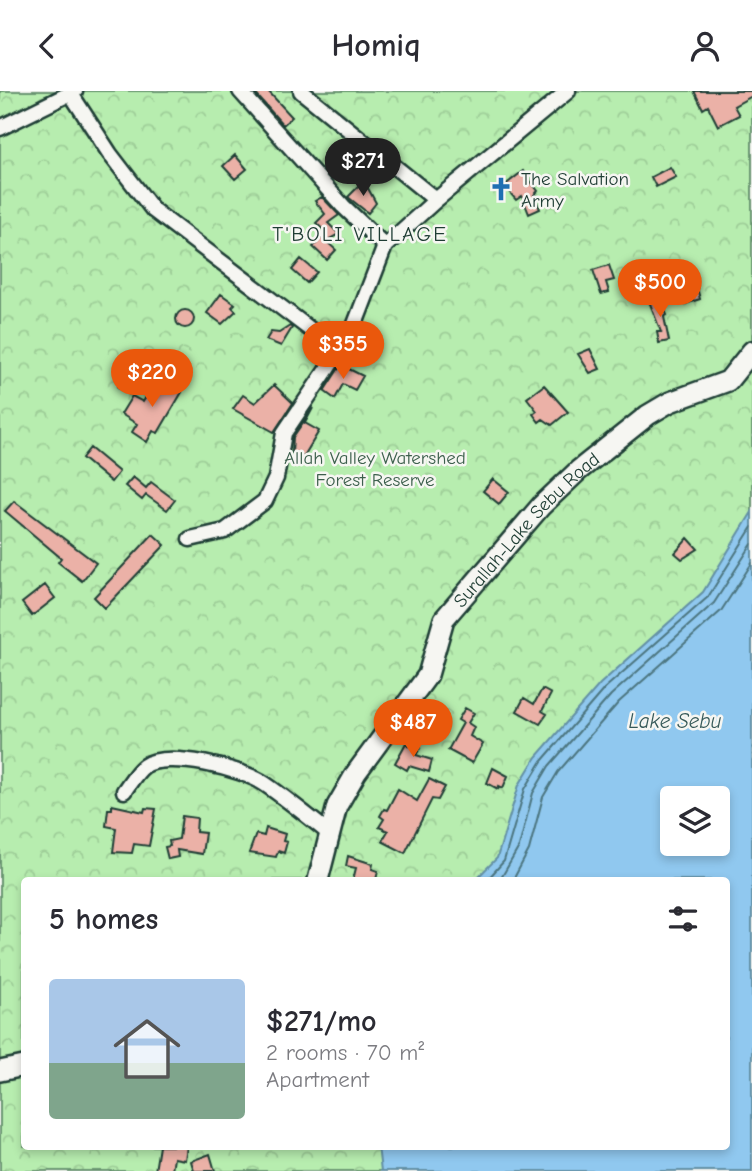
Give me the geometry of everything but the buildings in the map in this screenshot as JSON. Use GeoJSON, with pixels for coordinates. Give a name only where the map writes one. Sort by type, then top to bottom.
{"type":"FeatureCollection","features":[{"type":"Feature","properties":{"kind":"main road","name":"Surallah-Lake Sebu Road"},"geometry":{"type":"LineString","coordinates":[[319,877],[337,806],[356,773],[428,675],[444,619],[541,506],[579,470],[648,415],[670,402],[728,381],[752,351]]}},
{"type":"Feature","properties":{"kind":"main road"},"geometry":{"type":"LineString","coordinates":[[0,1071],[21,1067]]}},
{"type":"Feature","properties":{"kind":"street"},"geometry":{"type":"LineString","coordinates":[[240,91],[342,206],[386,246]]}},
{"type":"Feature","properties":{"kind":"street"},"geometry":{"type":"LineString","coordinates":[[301,91],[436,199]]}},
{"type":"Feature","properties":{"kind":"street"},"geometry":{"type":"LineString","coordinates":[[190,539],[211,537],[225,531],[265,501],[276,478],[285,433],[295,413],[340,352],[362,308],[386,246],[436,199],[568,91]]}},
{"type":"Feature","properties":{"kind":"street"},"geometry":{"type":"LineString","coordinates":[[0,128],[73,92],[110,154],[153,210],[340,352]]}},
{"type":"Feature","properties":{"kind":"street"},"geometry":{"type":"LineString","coordinates":[[124,792],[144,766],[156,760],[205,764],[254,778],[330,834]]}},
{"type":"Feature","properties":{"kind":"green space","name":"Allah Valley Watershed Forest Reserve"},"geometry":{"type":"Polygon","coordinates":[[[0,91],[752,91],[752,1171],[0,1171],[0,91]]]}},
{"type":"Feature","properties":{"kind":"water","name":"Lake Sebu"},"geometry":{"type":"Polygon","coordinates":[[[752,512],[752,1171],[381,1171],[378,1150],[730,1150],[730,877],[478,877],[497,858],[519,785],[536,757],[600,684],[703,592],[752,512]]]}},
{"type":"Feature","properties":{"kind":"place","name":"The Salvation Army"},"geometry":{"type":"Point","coordinates":[501,189]}},
{"type":"Feature","properties":{"kind":"district","name":"T'BOLI VILLAGE"},"geometry":{"type":"Point","coordinates":[360,234]}}]}
